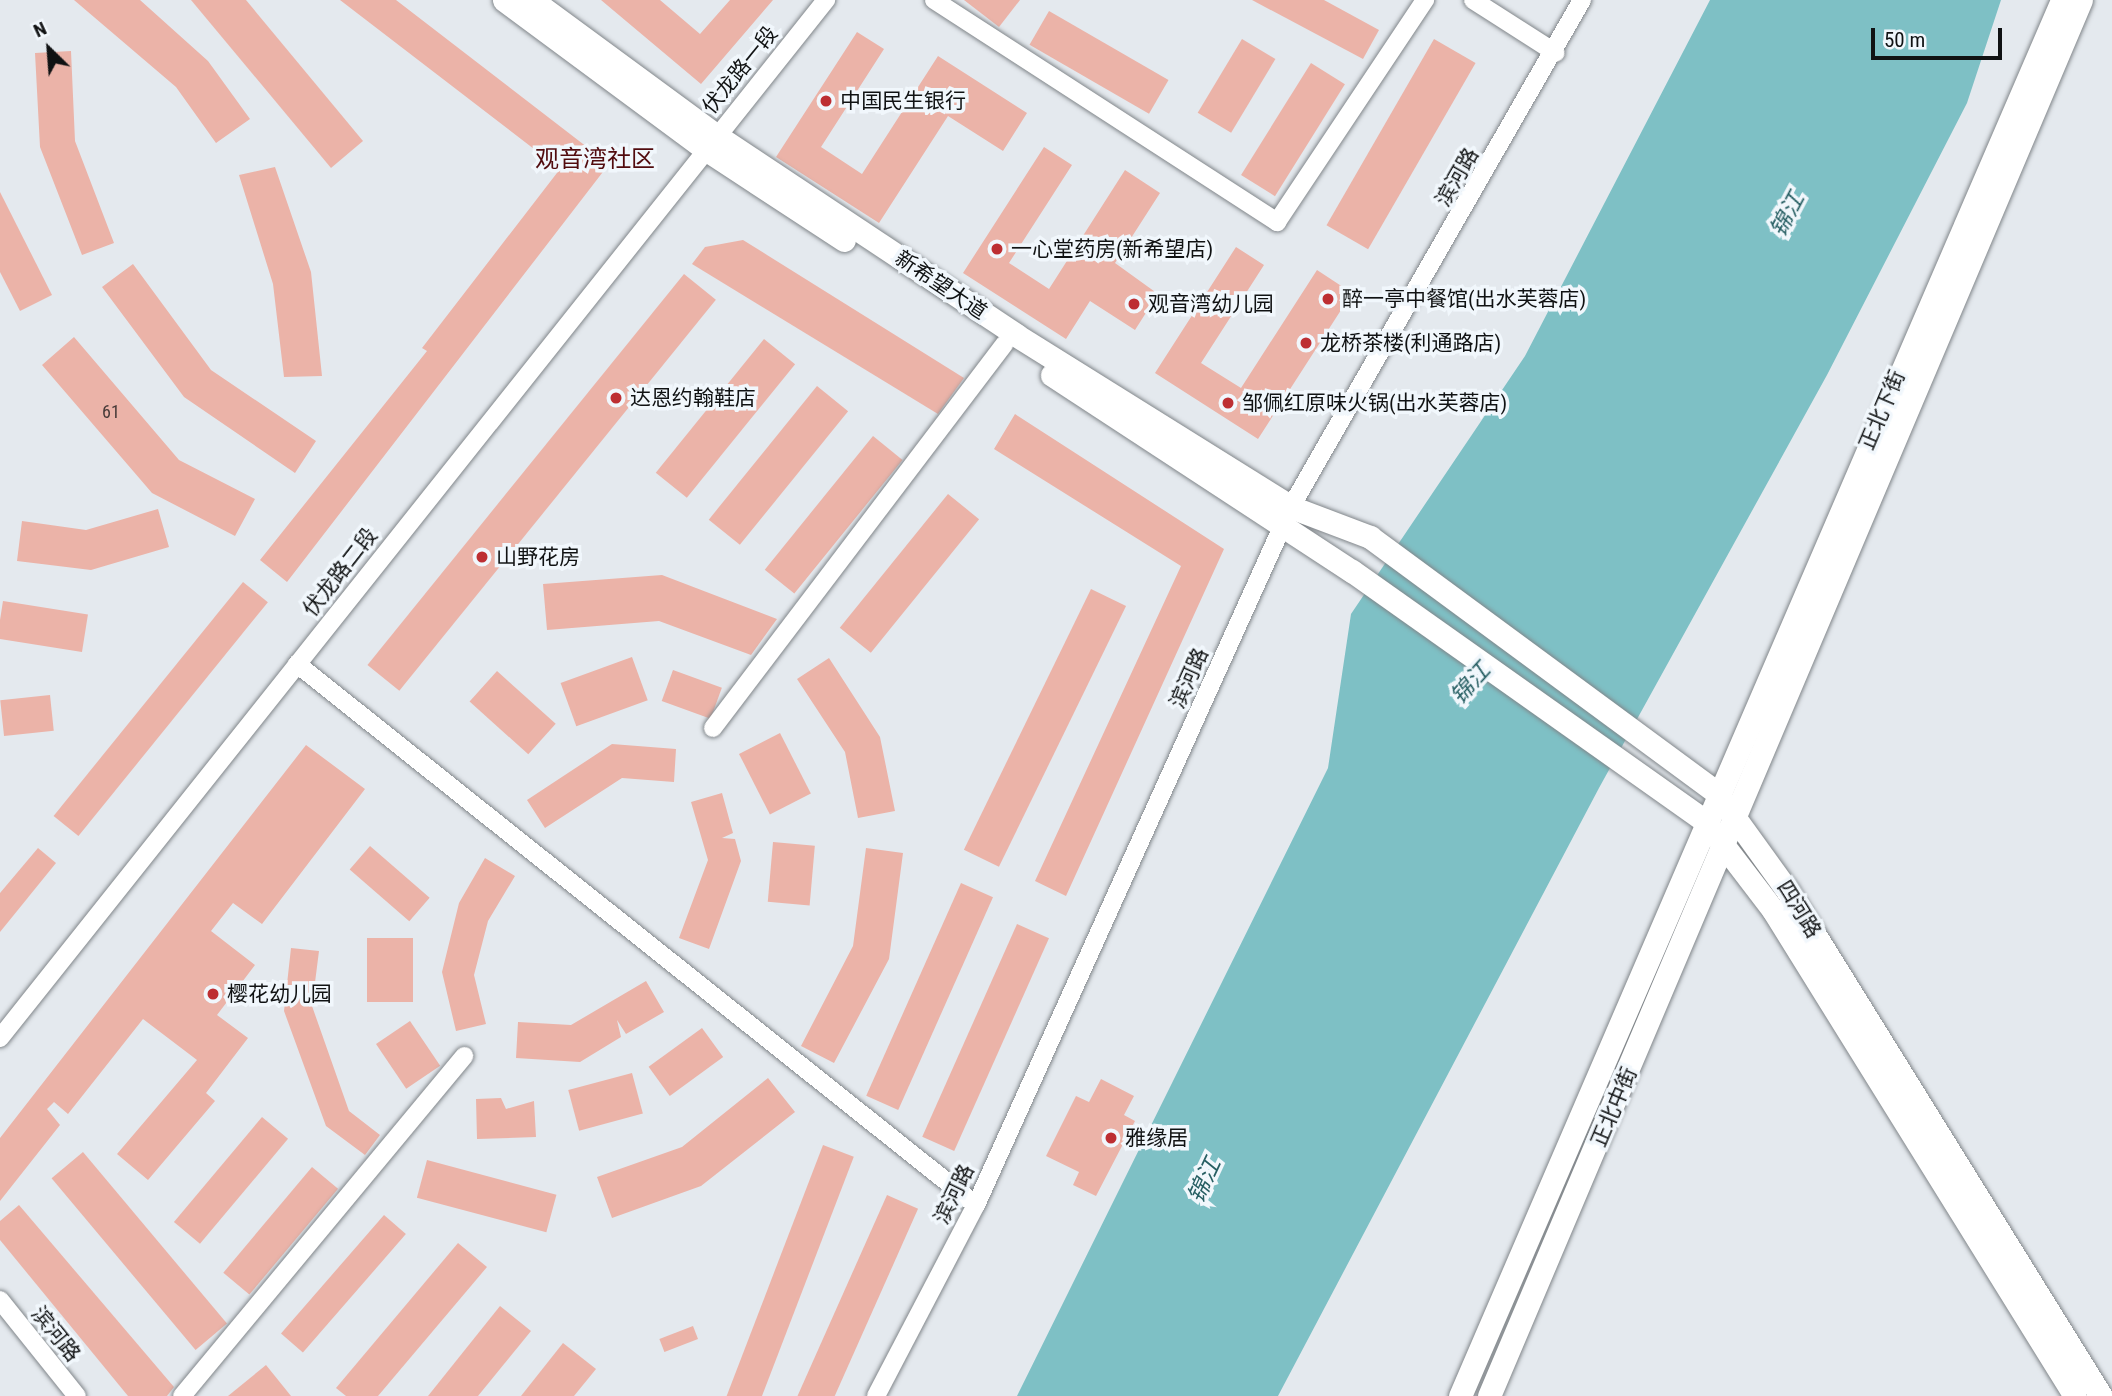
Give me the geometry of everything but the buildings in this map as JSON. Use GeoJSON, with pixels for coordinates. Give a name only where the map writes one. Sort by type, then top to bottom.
{"type":"FeatureCollection","features":[{"type":"Feature","properties":{"kind":"street"},"geometry":{"type":"LineString","coordinates":[[504,0],[711,143]]}},
{"type":"Feature","properties":{"kind":"street","name":"新希望大道"},"geometry":{"type":"LineString","coordinates":[[532,0],[711,143],[1291,507],[1370,537]]}},
{"type":"Feature","properties":{"kind":"street","name":"伏龙路一段"},"geometry":{"type":"LineString","coordinates":[[711,143],[826,0]]}},
{"type":"Feature","properties":{"kind":"street"},"geometry":{"type":"LineString","coordinates":[[934,0],[1277,222],[1425,0]]}},
{"type":"Feature","properties":{"kind":"street"},"geometry":{"type":"LineString","coordinates":[[1473,0],[1556,53]]}},
{"type":"Feature","properties":{"kind":"street","name":"滨河路"},"geometry":{"type":"LineString","coordinates":[[876,1396],[976,1205],[1291,507],[1556,53],[1582,0]]}},
{"type":"Feature","properties":{"kind":"street","name":"正北下街"},"geometry":{"type":"LineString","coordinates":[[1705,821],[2062,0]]}},
{"type":"Feature","properties":{"kind":"street","name":"正北下街"},"geometry":{"type":"LineString","coordinates":[[1739,818],[2081,0]]}},
{"type":"Feature","properties":{"kind":"street","name":"四河路"},"geometry":{"type":"LineString","coordinates":[[711,143],[1281,529],[1352,572],[1632,763],[1705,821],[1728,846],[2075,1396]]}},
{"type":"Feature","properties":{"kind":"street","name":"伏龙路二段"},"geometry":{"type":"LineString","coordinates":[[0,1038],[711,143]]}},
{"type":"Feature","properties":{"kind":"street"},"geometry":{"type":"LineString","coordinates":[[713,728],[1005,344]]}},
{"type":"Feature","properties":{"kind":"street","name":"四河路"},"geometry":{"type":"LineString","coordinates":[[1370,537],[1717,793],[1739,818],[2102,1396]]}},
{"type":"Feature","properties":{"kind":"street"},"geometry":{"type":"LineString","coordinates":[[296,664],[976,1205]]}},
{"type":"Feature","properties":{"kind":"street","name":"正北中街"},"geometry":{"type":"LineString","coordinates":[[1489,1396],[1739,818]]}},
{"type":"Feature","properties":{"kind":"street","name":"正北中街"},"geometry":{"type":"LineString","coordinates":[[1460,1396],[1705,821]]}},
{"type":"Feature","properties":{"kind":"street"},"geometry":{"type":"LineString","coordinates":[[182,1396],[464,1056]]}},
{"type":"Feature","properties":{"kind":"street","name":"滨河路"},"geometry":{"type":"LineString","coordinates":[[0,1300],[77,1396]]}},
{"type":"Feature","properties":{"kind":"water","name":"锦江"},"geometry":{"type":"Polygon","coordinates":[[[1710,0],[2001,0],[1967,103],[1827,375],[1599,788],[1278,1396],[1017,1396],[1328,768],[1351,614],[1525,356],[1710,0]]]}},
{"type":"Feature","properties":{"kind":"place","name":"中国民生银行"},"geometry":{"type":"Point","coordinates":[826,101]}},
{"type":"Feature","properties":{"kind":"place","name":"一心堂药房(新希望店)"},"geometry":{"type":"Point","coordinates":[997,249]}},
{"type":"Feature","properties":{"kind":"place","name":"醉一亭中餐馆(出水芙蓉店)"},"geometry":{"type":"Point","coordinates":[1328,299]}},
{"type":"Feature","properties":{"kind":"place","name":"观音湾幼儿园"},"geometry":{"type":"Point","coordinates":[1134,304]}},
{"type":"Feature","properties":{"kind":"place","name":"龙桥茶楼(利通路店)"},"geometry":{"type":"Point","coordinates":[1306,343]}},
{"type":"Feature","properties":{"kind":"place","name":"达恩约翰鞋店"},"geometry":{"type":"Point","coordinates":[616,398]}},
{"type":"Feature","properties":{"kind":"place","name":"邹佩红原味火锅(出水芙蓉店)"},"geometry":{"type":"Point","coordinates":[1228,403]}},
{"type":"Feature","properties":{"kind":"place","name":"山野花房"},"geometry":{"type":"Point","coordinates":[482,557]}},
{"type":"Feature","properties":{"kind":"place","name":"樱花幼儿园"},"geometry":{"type":"Point","coordinates":[213,994]}},
{"type":"Feature","properties":{"kind":"place","name":"雅缘居"},"geometry":{"type":"Point","coordinates":[1111,1138]}},
{"type":"Feature","properties":{"kind":"district","name":"观音湾社区"},"geometry":{"type":"Point","coordinates":[595,160]}}]}
